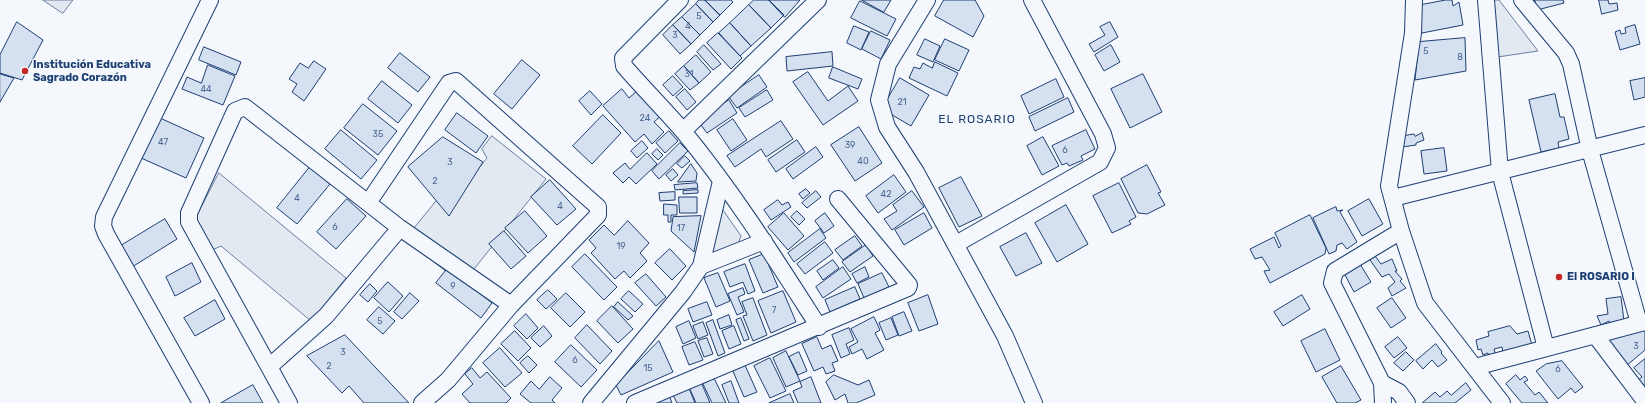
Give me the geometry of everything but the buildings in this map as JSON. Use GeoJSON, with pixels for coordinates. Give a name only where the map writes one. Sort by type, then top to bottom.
{"type":"FeatureCollection","features":[{"type":"Feature","properties":{"kind":"street"},"geometry":{"type":"LineString","coordinates":[[202,403],[106,234],[103,226],[104,217],[210,0]]}},
{"type":"Feature","properties":{"kind":"street"},"geometry":{"type":"LineString","coordinates":[[680,0],[641,38],[623,58],[622,62],[683,131],[721,181],[764,241],[819,327]]}},
{"type":"Feature","properties":{"kind":"street"},"geometry":{"type":"LineString","coordinates":[[683,131],[818,0]]}},
{"type":"Feature","properties":{"kind":"street"},"geometry":{"type":"LineString","coordinates":[[927,0],[888,64],[879,100],[887,127],[916,172],[956,244],[1005,336],[1034,403]]}},
{"type":"Feature","properties":{"kind":"street"},"geometry":{"type":"LineString","coordinates":[[956,244],[1100,162],[1107,148],[1103,134],[1032,0]]}},
{"type":"Feature","properties":{"kind":"street"},"geometry":{"type":"LineString","coordinates":[[1414,0],[1413,33],[1389,186],[1401,231],[1425,303],[1502,403]]}},
{"type":"Feature","properties":{"kind":"street"},"geometry":{"type":"LineString","coordinates":[[1486,0],[1500,172],[1546,348]]}},
{"type":"Feature","properties":{"kind":"street"},"geometry":{"type":"LineString","coordinates":[[1475,367],[1642,323],[1590,150],[1571,64],[1566,53],[1522,0]]}},
{"type":"Feature","properties":{"kind":"street"},"geometry":{"type":"LineString","coordinates":[[368,203],[449,83],[456,81],[598,207],[598,215],[511,305],[448,380],[422,403]]}},
{"type":"Feature","properties":{"kind":"street"},"geometry":{"type":"LineString","coordinates":[[289,403],[188,218],[188,213],[235,111],[245,107],[400,228],[511,305]]}},
{"type":"Feature","properties":{"kind":"street"},"geometry":{"type":"LineString","coordinates":[[1393,198],[1590,150],[1645,135]]}},
{"type":"Feature","properties":{"kind":"street"},"geometry":{"type":"LineString","coordinates":[[591,403],[683,292],[701,266],[721,181]]}},
{"type":"Feature","properties":{"kind":"street"},"geometry":{"type":"LineString","coordinates":[[635,403],[819,327],[909,287],[876,244],[838,199]]}},
{"type":"Feature","properties":{"kind":"street"},"geometry":{"type":"LineString","coordinates":[[270,368],[326,316],[400,228]]}},
{"type":"Feature","properties":{"kind":"street"},"geometry":{"type":"LineString","coordinates":[[1383,403],[1382,383],[1332,283],[1332,275],[1335,270],[1401,231]]}},
{"type":"Feature","properties":{"kind":"street"},"geometry":{"type":"LineString","coordinates":[[701,266],[764,241]]}},
{"type":"Feature","properties":{"kind":"street"},"geometry":{"type":"LineString","coordinates":[[1595,335],[1645,401]]}},
{"type":"Feature","properties":{"kind":"street"},"geometry":{"type":"LineString","coordinates":[[1382,383],[1399,392],[1408,403]]}},
{"type":"Feature","properties":{"kind":"shaded area"},"geometry":{"type":"Polygon","coordinates":[[[43,0],[73,0],[63,13],[43,0]]]}},
{"type":"Feature","properties":{"kind":"shaded area"},"geometry":{"type":"Polygon","coordinates":[[[1490,0],[1499,0],[1538,51],[1491,58],[1490,0]]]}},
{"type":"Feature","properties":{"kind":"shaded area"},"geometry":{"type":"Polygon","coordinates":[[[492,136],[546,179],[462,284],[405,239],[440,196],[450,204],[487,158],[482,149],[492,136]]]}},
{"type":"Feature","properties":{"kind":"shaded area"},"geometry":{"type":"Polygon","coordinates":[[[219,173],[346,278],[311,321],[221,246],[210,251],[195,220],[219,173]]]}},
{"type":"Feature","properties":{"kind":"shaded area"},"geometry":{"type":"Polygon","coordinates":[[[721,207],[741,236],[738,244],[711,258],[721,207]]]}},
{"type":"Feature","properties":{"kind":"place","name":"Institución Educativa Sagrado Corazón"},"geometry":{"type":"Point","coordinates":[25,71]}},
{"type":"Feature","properties":{"kind":"place","name":"El ROSARIO I"},"geometry":{"type":"Point","coordinates":[1559,277]}},
{"type":"Feature","properties":{"kind":"district","name":"EL ROSARIO"},"geometry":{"type":"Point","coordinates":[977,120]}}]}
